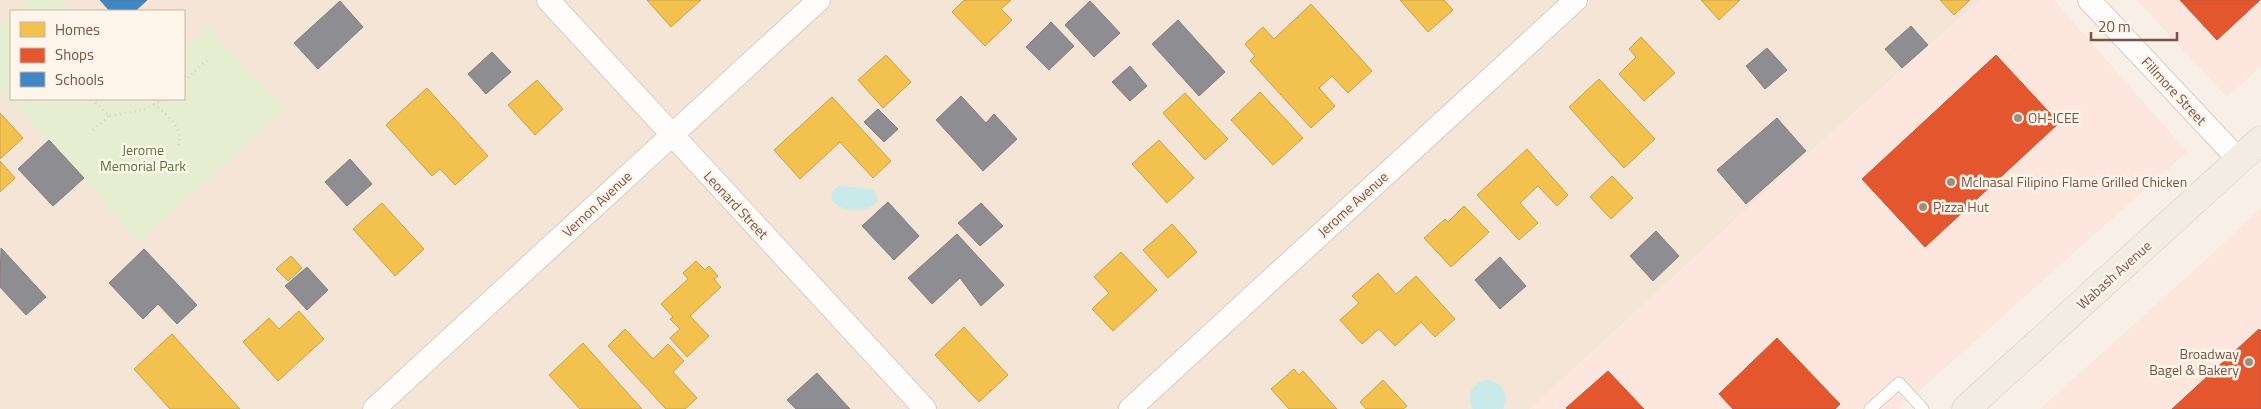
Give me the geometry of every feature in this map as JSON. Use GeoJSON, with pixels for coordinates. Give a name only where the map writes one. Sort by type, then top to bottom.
{"type":"FeatureCollection","features":[{"type":"Feature","properties":{"kind":"main road","name":"Wabash Avenue"},"geometry":{"type":"LineString","coordinates":[[1966,409],[2261,140]]}},
{"type":"Feature","properties":{"kind":"street","name":"Leonard Street"},"geometry":{"type":"LineString","coordinates":[[548,0],[925,409]]}},
{"type":"Feature","properties":{"kind":"street","name":"Vernon Avenue"},"geometry":{"type":"LineString","coordinates":[[374,409],[819,0]]}},
{"type":"Feature","properties":{"kind":"street","name":"Jerome Avenue"},"geometry":{"type":"LineString","coordinates":[[1130,409],[1576,0]]}},
{"type":"Feature","properties":{"kind":"street","name":"Fillmore Street"},"geometry":{"type":"LineString","coordinates":[[2088,0],[2239,160]]}},
{"type":"Feature","properties":{"kind":"lane"},"geometry":{"type":"LineString","coordinates":[[1870,409],[1899,383],[1923,409]]}},
{"type":"Feature","properties":{"kind":"path"},"geometry":{"type":"LineString","coordinates":[[185,80],[208,60]]}},
{"type":"Feature","properties":{"kind":"path"},"geometry":{"type":"LineString","coordinates":[[93,100],[109,116]]}},
{"type":"Feature","properties":{"kind":"path"},"geometry":{"type":"LineString","coordinates":[[93,130],[109,116],[146,109],[162,100]]}},
{"type":"Feature","properties":{"kind":"path"},"geometry":{"type":"LineString","coordinates":[[154,104],[179,129],[181,135],[178,147]]}},
{"type":"Feature","properties":{"kind":"shaded area"},"geometry":{"type":"Polygon","coordinates":[[[0,0],[1980,0],[1775,183],[1530,409],[0,409],[0,0]]]}},
{"type":"Feature","properties":{"kind":"shaded area"},"geometry":{"type":"Polygon","coordinates":[[[1980,0],[2054,0],[2187,152],[1899,409],[1530,409],[1775,183],[1980,0]]]}},
{"type":"Feature","properties":{"kind":"shaded area"},"geometry":{"type":"Polygon","coordinates":[[[2137,0],[2261,0],[2261,67],[2227,97],[2137,0]]]}},
{"type":"Feature","properties":{"kind":"shaded area"},"geometry":{"type":"Polygon","coordinates":[[[2261,208],[2261,409],[2040,409],[2210,256],[2261,208]]]}},
{"type":"Feature","properties":{"kind":"green space"},"geometry":{"type":"Polygon","coordinates":[[[28,0],[61,0],[70,10],[17,10],[28,0]]]}},
{"type":"Feature","properties":{"kind":"green space","name":"Jerome Memorial Park"},"geometry":{"type":"Polygon","coordinates":[[[10,17],[10,100],[185,100],[185,48],[208,27],[285,109],[139,242],[0,89],[0,26],[10,17]]]}},
{"type":"Feature","properties":{"kind":"water"},"geometry":{"type":"Polygon","coordinates":[[[839,186],[873,189],[878,199],[872,206],[863,209],[853,210],[844,208],[836,205],[832,199],[832,193],[839,186]]]}},
{"type":"Feature","properties":{"kind":"water"},"geometry":{"type":"Polygon","coordinates":[[[1487,380],[1497,383],[1503,390],[1506,399],[1503,409],[1473,409],[1470,399],[1471,390],[1477,384],[1487,380]]]}},
{"type":"Feature","properties":{"kind":"building: Homes"},"geometry":{"type":"Polygon","coordinates":[[[647,0],[701,0],[671,27],[647,0]]]}},
{"type":"Feature","properties":{"kind":"building: Homes"},"geometry":{"type":"Polygon","coordinates":[[[964,0],[1011,0],[1001,9],[1012,20],[985,46],[952,12],[964,0]]]}},
{"type":"Feature","properties":{"kind":"building: Homes"},"geometry":{"type":"Polygon","coordinates":[[[1400,0],[1444,0],[1453,10],[1428,32],[1400,0]]]}},
{"type":"Feature","properties":{"kind":"building: Homes"},"geometry":{"type":"Polygon","coordinates":[[[1701,0],[1740,0],[1719,20],[1701,0]]]}},
{"type":"Feature","properties":{"kind":"building: Homes"},"geometry":{"type":"Polygon","coordinates":[[[1940,0],[1970,0],[1954,15],[1940,0]]]}},
{"type":"Feature","properties":{"kind":"building: Homes"},"geometry":{"type":"Polygon","coordinates":[[[1311,4],[1372,71],[1348,93],[1332,76],[1319,88],[1335,106],[1311,128],[1250,61],[1255,56],[1245,44],[1263,27],[1274,39],[1311,4]]]}},
{"type":"Feature","properties":{"kind":"building: Homes"},"geometry":{"type":"Polygon","coordinates":[[[1641,37],[1675,73],[1644,101],[1619,74],[1636,57],[1629,49],[1641,37]]]}},
{"type":"Feature","properties":{"kind":"building: Homes"},"geometry":{"type":"Polygon","coordinates":[[[886,55],[911,82],[883,108],[858,80],[886,55]]]}},
{"type":"Feature","properties":{"kind":"building: Homes"},"geometry":{"type":"Polygon","coordinates":[[[1599,79],[1655,139],[1624,168],[1569,107],[1599,79]]]}},
{"type":"Feature","properties":{"kind":"building: Homes"},"geometry":{"type":"Polygon","coordinates":[[[537,80],[563,109],[535,135],[508,105],[537,80]]]}},
{"type":"Feature","properties":{"kind":"building: Homes"},"geometry":{"type":"Polygon","coordinates":[[[427,88],[488,156],[455,185],[440,169],[432,176],[386,125],[427,88]]]}},
{"type":"Feature","properties":{"kind":"building: Homes"},"geometry":{"type":"Polygon","coordinates":[[[1260,92],[1303,138],[1273,165],[1231,120],[1260,92]]]}},
{"type":"Feature","properties":{"kind":"building: Homes"},"geometry":{"type":"Polygon","coordinates":[[[1185,93],[1228,139],[1205,160],[1163,113],[1185,93]]]}},
{"type":"Feature","properties":{"kind":"building: Homes"},"geometry":{"type":"Polygon","coordinates":[[[832,97],[891,161],[873,178],[840,142],[800,179],[774,150],[832,97]]]}},
{"type":"Feature","properties":{"kind":"building: Homes"},"geometry":{"type":"Polygon","coordinates":[[[0,113],[23,138],[0,159],[0,113]]]}},
{"type":"Feature","properties":{"kind":"building: Homes"},"geometry":{"type":"Polygon","coordinates":[[[1159,140],[1194,178],[1167,203],[1132,164],[1159,140]]]}},
{"type":"Feature","properties":{"kind":"building: Homes"},"geometry":{"type":"Polygon","coordinates":[[[1527,149],[1568,195],[1557,206],[1538,186],[1520,203],[1538,223],[1519,240],[1477,195],[1527,149]]]}},
{"type":"Feature","properties":{"kind":"building: Homes"},"geometry":{"type":"Polygon","coordinates":[[[0,161],[15,178],[0,192],[0,161]]]}},
{"type":"Feature","properties":{"kind":"building: Homes"},"geometry":{"type":"Polygon","coordinates":[[[1612,176],[1633,198],[1611,219],[1590,197],[1612,176]]]}},
{"type":"Feature","properties":{"kind":"building: Homes"},"geometry":{"type":"Polygon","coordinates":[[[382,203],[424,249],[395,276],[353,229],[382,203]]]}},
{"type":"Feature","properties":{"kind":"building: Homes"},"geometry":{"type":"Polygon","coordinates":[[[1464,206],[1489,232],[1451,267],[1424,238],[1445,219],[1448,222],[1464,206]]]}},
{"type":"Feature","properties":{"kind":"building: Homes"},"geometry":{"type":"Polygon","coordinates":[[[1172,224],[1197,252],[1168,278],[1143,250],[1172,224]]]}},
{"type":"Feature","properties":{"kind":"building: Homes"},"geometry":{"type":"Polygon","coordinates":[[[1121,252],[1157,290],[1113,331],[1092,309],[1109,293],[1094,277],[1121,252]]]}},
{"type":"Feature","properties":{"kind":"building: Homes"},"geometry":{"type":"Polygon","coordinates":[[[291,256],[302,268],[288,281],[276,269],[291,256]]]}},
{"type":"Feature","properties":{"kind":"building: Homes"},"geometry":{"type":"Polygon","coordinates":[[[696,261],[705,270],[709,266],[718,276],[714,279],[721,287],[690,316],[709,336],[687,357],[670,338],[680,329],[670,319],[673,317],[661,304],[688,279],[683,273],[696,261]]]}},
{"type":"Feature","properties":{"kind":"building: Homes"},"geometry":{"type":"Polygon","coordinates":[[[1378,273],[1396,294],[1416,276],[1455,319],[1435,337],[1421,322],[1395,346],[1379,329],[1362,344],[1340,320],[1359,303],[1352,296],[1378,273]]]}},
{"type":"Feature","properties":{"kind":"building: Homes"},"geometry":{"type":"Polygon","coordinates":[[[299,311],[324,339],[278,381],[243,342],[269,318],[279,329],[299,311]]]}},
{"type":"Feature","properties":{"kind":"building: Homes"},"geometry":{"type":"Polygon","coordinates":[[[964,327],[1008,375],[979,402],[935,355],[964,327]]]}},
{"type":"Feature","properties":{"kind":"building: Homes"},"geometry":{"type":"Polygon","coordinates":[[[625,329],[653,359],[668,344],[684,361],[673,372],[697,398],[685,409],[666,409],[608,346],[625,329]]]}},
{"type":"Feature","properties":{"kind":"building: Homes"},"geometry":{"type":"Polygon","coordinates":[[[172,334],[240,409],[170,409],[134,369],[172,334]]]}},
{"type":"Feature","properties":{"kind":"building: Homes"},"geometry":{"type":"Polygon","coordinates":[[[583,343],[642,409],[580,409],[549,375],[583,343]]]}},
{"type":"Feature","properties":{"kind":"building: Homes"},"geometry":{"type":"Polygon","coordinates":[[[1294,369],[1299,375],[1303,371],[1337,409],[1289,409],[1271,389],[1294,369]]]}},
{"type":"Feature","properties":{"kind":"building: Homes"},"geometry":{"type":"Polygon","coordinates":[[[1383,380],[1407,406],[1403,409],[1366,409],[1360,402],[1383,380]]]}},
{"type":"Feature","properties":{"kind":"building: Shops"},"geometry":{"type":"Polygon","coordinates":[[[2180,0],[2260,0],[2217,40],[2180,0]]]}},
{"type":"Feature","properties":{"kind":"building: Shops"},"geometry":{"type":"Polygon","coordinates":[[[1996,55],[2059,123],[1925,247],[1862,179],[1996,55]]]}},
{"type":"Feature","properties":{"kind":"building: Shops"},"geometry":{"type":"Polygon","coordinates":[[[2259,329],[2261,331],[2261,409],[2172,409],[2259,329]]]}},
{"type":"Feature","properties":{"kind":"building: Shops"},"geometry":{"type":"Polygon","coordinates":[[[1777,338],[1840,404],[1835,409],[1733,409],[1719,394],[1777,338]]]}},
{"type":"Feature","properties":{"kind":"building: Shops"},"geometry":{"type":"Polygon","coordinates":[[[1608,371],[1644,409],[1566,408],[1608,371]]]}},
{"type":"Feature","properties":{"kind":"building: Schools"},"geometry":{"type":"Polygon","coordinates":[[[100,0],[147,0],[136,10],[109,10],[100,0]]]}},
{"type":"Feature","properties":{"kind":"building: Industry"},"geometry":{"type":"Polygon","coordinates":[[[340,1],[363,27],[318,69],[294,43],[340,1]]]}},
{"type":"Feature","properties":{"kind":"building: Industry"},"geometry":{"type":"Polygon","coordinates":[[[1090,1],[1120,33],[1094,57],[1065,25],[1090,1]]]}},
{"type":"Feature","properties":{"kind":"building: Industry"},"geometry":{"type":"Polygon","coordinates":[[[1178,20],[1225,72],[1199,96],[1152,44],[1178,20]]]}},
{"type":"Feature","properties":{"kind":"building: Industry"},"geometry":{"type":"Polygon","coordinates":[[[1051,22],[1074,46],[1049,70],[1026,47],[1051,22]]]}},
{"type":"Feature","properties":{"kind":"building: Industry"},"geometry":{"type":"Polygon","coordinates":[[[1911,26],[1928,45],[1902,68],[1885,49],[1911,26]]]}},
{"type":"Feature","properties":{"kind":"building: Industry"},"geometry":{"type":"Polygon","coordinates":[[[1767,48],[1787,70],[1765,89],[1746,66],[1767,48]]]}},
{"type":"Feature","properties":{"kind":"building: Industry"},"geometry":{"type":"Polygon","coordinates":[[[492,52],[511,72],[486,94],[468,74],[492,52]]]}},
{"type":"Feature","properties":{"kind":"building: Industry"},"geometry":{"type":"Polygon","coordinates":[[[1130,66],[1147,86],[1130,101],[1112,82],[1130,66]]]}},
{"type":"Feature","properties":{"kind":"building: Industry"},"geometry":{"type":"Polygon","coordinates":[[[961,96],[986,123],[994,114],[1017,139],[983,171],[936,120],[961,96]]]}},
{"type":"Feature","properties":{"kind":"building: Industry"},"geometry":{"type":"Polygon","coordinates":[[[878,109],[898,129],[884,142],[864,122],[878,109]]]}},
{"type":"Feature","properties":{"kind":"building: Industry"},"geometry":{"type":"Polygon","coordinates":[[[1777,118],[1806,151],[1746,204],[1717,170],[1777,118]]]}},
{"type":"Feature","properties":{"kind":"building: Industry"},"geometry":{"type":"Polygon","coordinates":[[[49,140],[84,178],[53,206],[18,169],[49,140]]]}},
{"type":"Feature","properties":{"kind":"building: Industry"},"geometry":{"type":"Polygon","coordinates":[[[350,159],[372,184],[347,206],[325,182],[350,159]]]}},
{"type":"Feature","properties":{"kind":"building: Industry"},"geometry":{"type":"Polygon","coordinates":[[[888,202],[919,236],[894,260],[862,226],[888,202]]]}},
{"type":"Feature","properties":{"kind":"building: Industry"},"geometry":{"type":"Polygon","coordinates":[[[981,203],[1003,226],[980,246],[958,223],[981,203]]]}},
{"type":"Feature","properties":{"kind":"building: Industry"},"geometry":{"type":"Polygon","coordinates":[[[1656,231],[1679,256],[1653,281],[1630,256],[1656,231]]]}},
{"type":"Feature","properties":{"kind":"building: Industry"},"geometry":{"type":"Polygon","coordinates":[[[957,234],[1004,285],[981,306],[960,278],[932,304],[908,278],[957,234]]]}},
{"type":"Feature","properties":{"kind":"building: Industry"},"geometry":{"type":"Polygon","coordinates":[[[1,248],[46,297],[26,315],[0,287],[1,248]]]}},
{"type":"Feature","properties":{"kind":"building: Industry"},"geometry":{"type":"Polygon","coordinates":[[[144,249],[197,305],[177,324],[158,304],[143,319],[109,283],[144,249]]]}},
{"type":"Feature","properties":{"kind":"building: Industry"},"geometry":{"type":"Polygon","coordinates":[[[1500,257],[1526,286],[1500,309],[1475,280],[1500,257]]]}},
{"type":"Feature","properties":{"kind":"building: Industry"},"geometry":{"type":"Polygon","coordinates":[[[307,267],[328,290],[307,310],[285,286],[307,267]]]}},
{"type":"Feature","properties":{"kind":"building: Industry"},"geometry":{"type":"Polygon","coordinates":[[[817,373],[850,409],[796,409],[787,400],[817,373]]]}},
{"type":"Feature","properties":{"kind":"place","name":"OH-ICEE"},"geometry":{"type":"Point","coordinates":[2018,118]}},
{"type":"Feature","properties":{"kind":"place","name":"McInasal Filipino Flame Grilled Chicken"},"geometry":{"type":"Point","coordinates":[1951,182]}},
{"type":"Feature","properties":{"kind":"place","name":"Pizza Hut"},"geometry":{"type":"Point","coordinates":[1923,207]}},
{"type":"Feature","properties":{"kind":"place","name":"Broadway Bagel & Bakery"},"geometry":{"type":"Point","coordinates":[2249,362]}}]}
